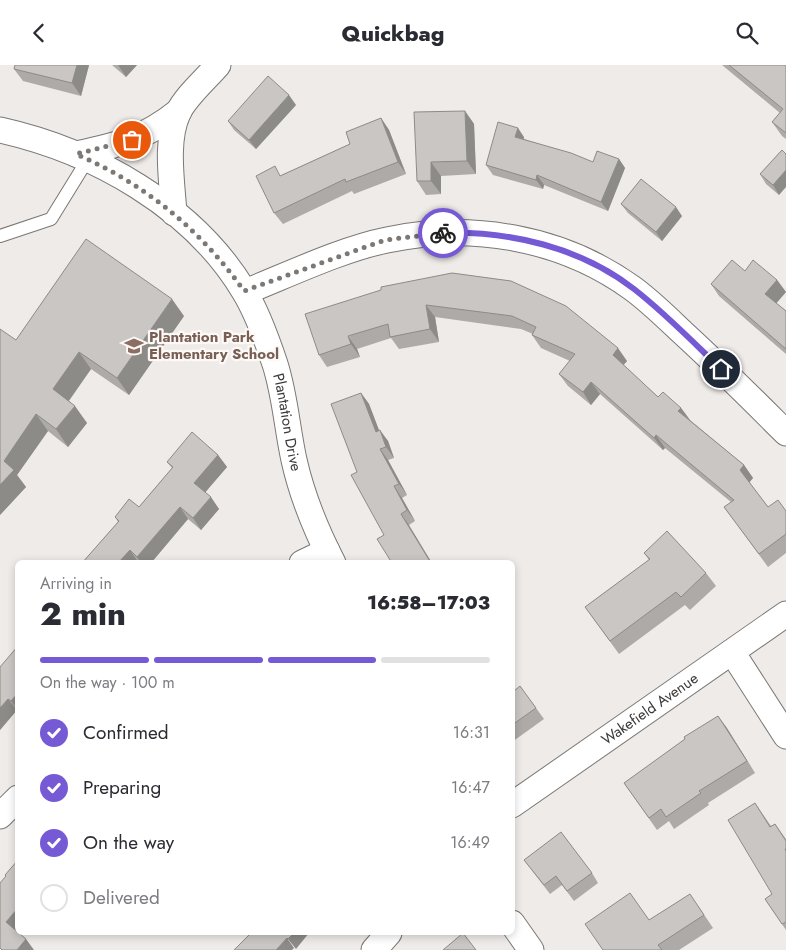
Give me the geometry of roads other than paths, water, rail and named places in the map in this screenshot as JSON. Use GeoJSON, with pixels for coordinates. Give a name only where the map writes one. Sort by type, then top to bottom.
{"type":"FeatureCollection","features":[{"type":"Feature","properties":{"kind":"street"},"geometry":{"type":"LineString","coordinates":[[82,156],[143,136],[179,111],[218,65]]}},
{"type":"Feature","properties":{"kind":"street"},"geometry":{"type":"LineString","coordinates":[[174,213],[172,143],[174,124],[179,111]]}},
{"type":"Feature","properties":{"kind":"street","name":"Plantation Drive"},"geometry":{"type":"LineString","coordinates":[[0,130],[48,143],[82,156],[146,192],[174,213],[212,249],[244,291],[275,364],[284,398],[294,460],[302,488],[330,557]]}},
{"type":"Feature","properties":{"kind":"street"},"geometry":{"type":"LineString","coordinates":[[244,291],[360,248],[406,236],[461,232],[520,238],[577,257],[607,272],[632,288],[695,344],[786,433]]}},
{"type":"Feature","properties":{"kind":"street"},"geometry":{"type":"LineString","coordinates":[[316,560],[330,557]]}},
{"type":"Feature","properties":{"kind":"street","name":"Wakefield Avenue"},"geometry":{"type":"LineString","coordinates":[[515,803],[786,614]]}},
{"type":"Feature","properties":{"kind":"street"},"geometry":{"type":"LineString","coordinates":[[732,652],[786,736]]}},
{"type":"Feature","properties":{"kind":"street"},"geometry":{"type":"LineString","coordinates":[[0,816],[15,801]]}},
{"type":"Feature","properties":{"kind":"street"},"geometry":{"type":"LineString","coordinates":[[515,927],[531,950]]}},
{"type":"Feature","properties":{"kind":"street"},"geometry":{"type":"LineString","coordinates":[[374,950],[387,935]]}},
{"type":"Feature","properties":{"kind":"lane"},"geometry":{"type":"LineString","coordinates":[[0,236],[51,219],[82,156]]}},
{"type":"Feature","properties":{"kind":"place","name":"Plantation Park Elementary School"},"geometry":{"type":"Point","coordinates":[134,346]}}]}
